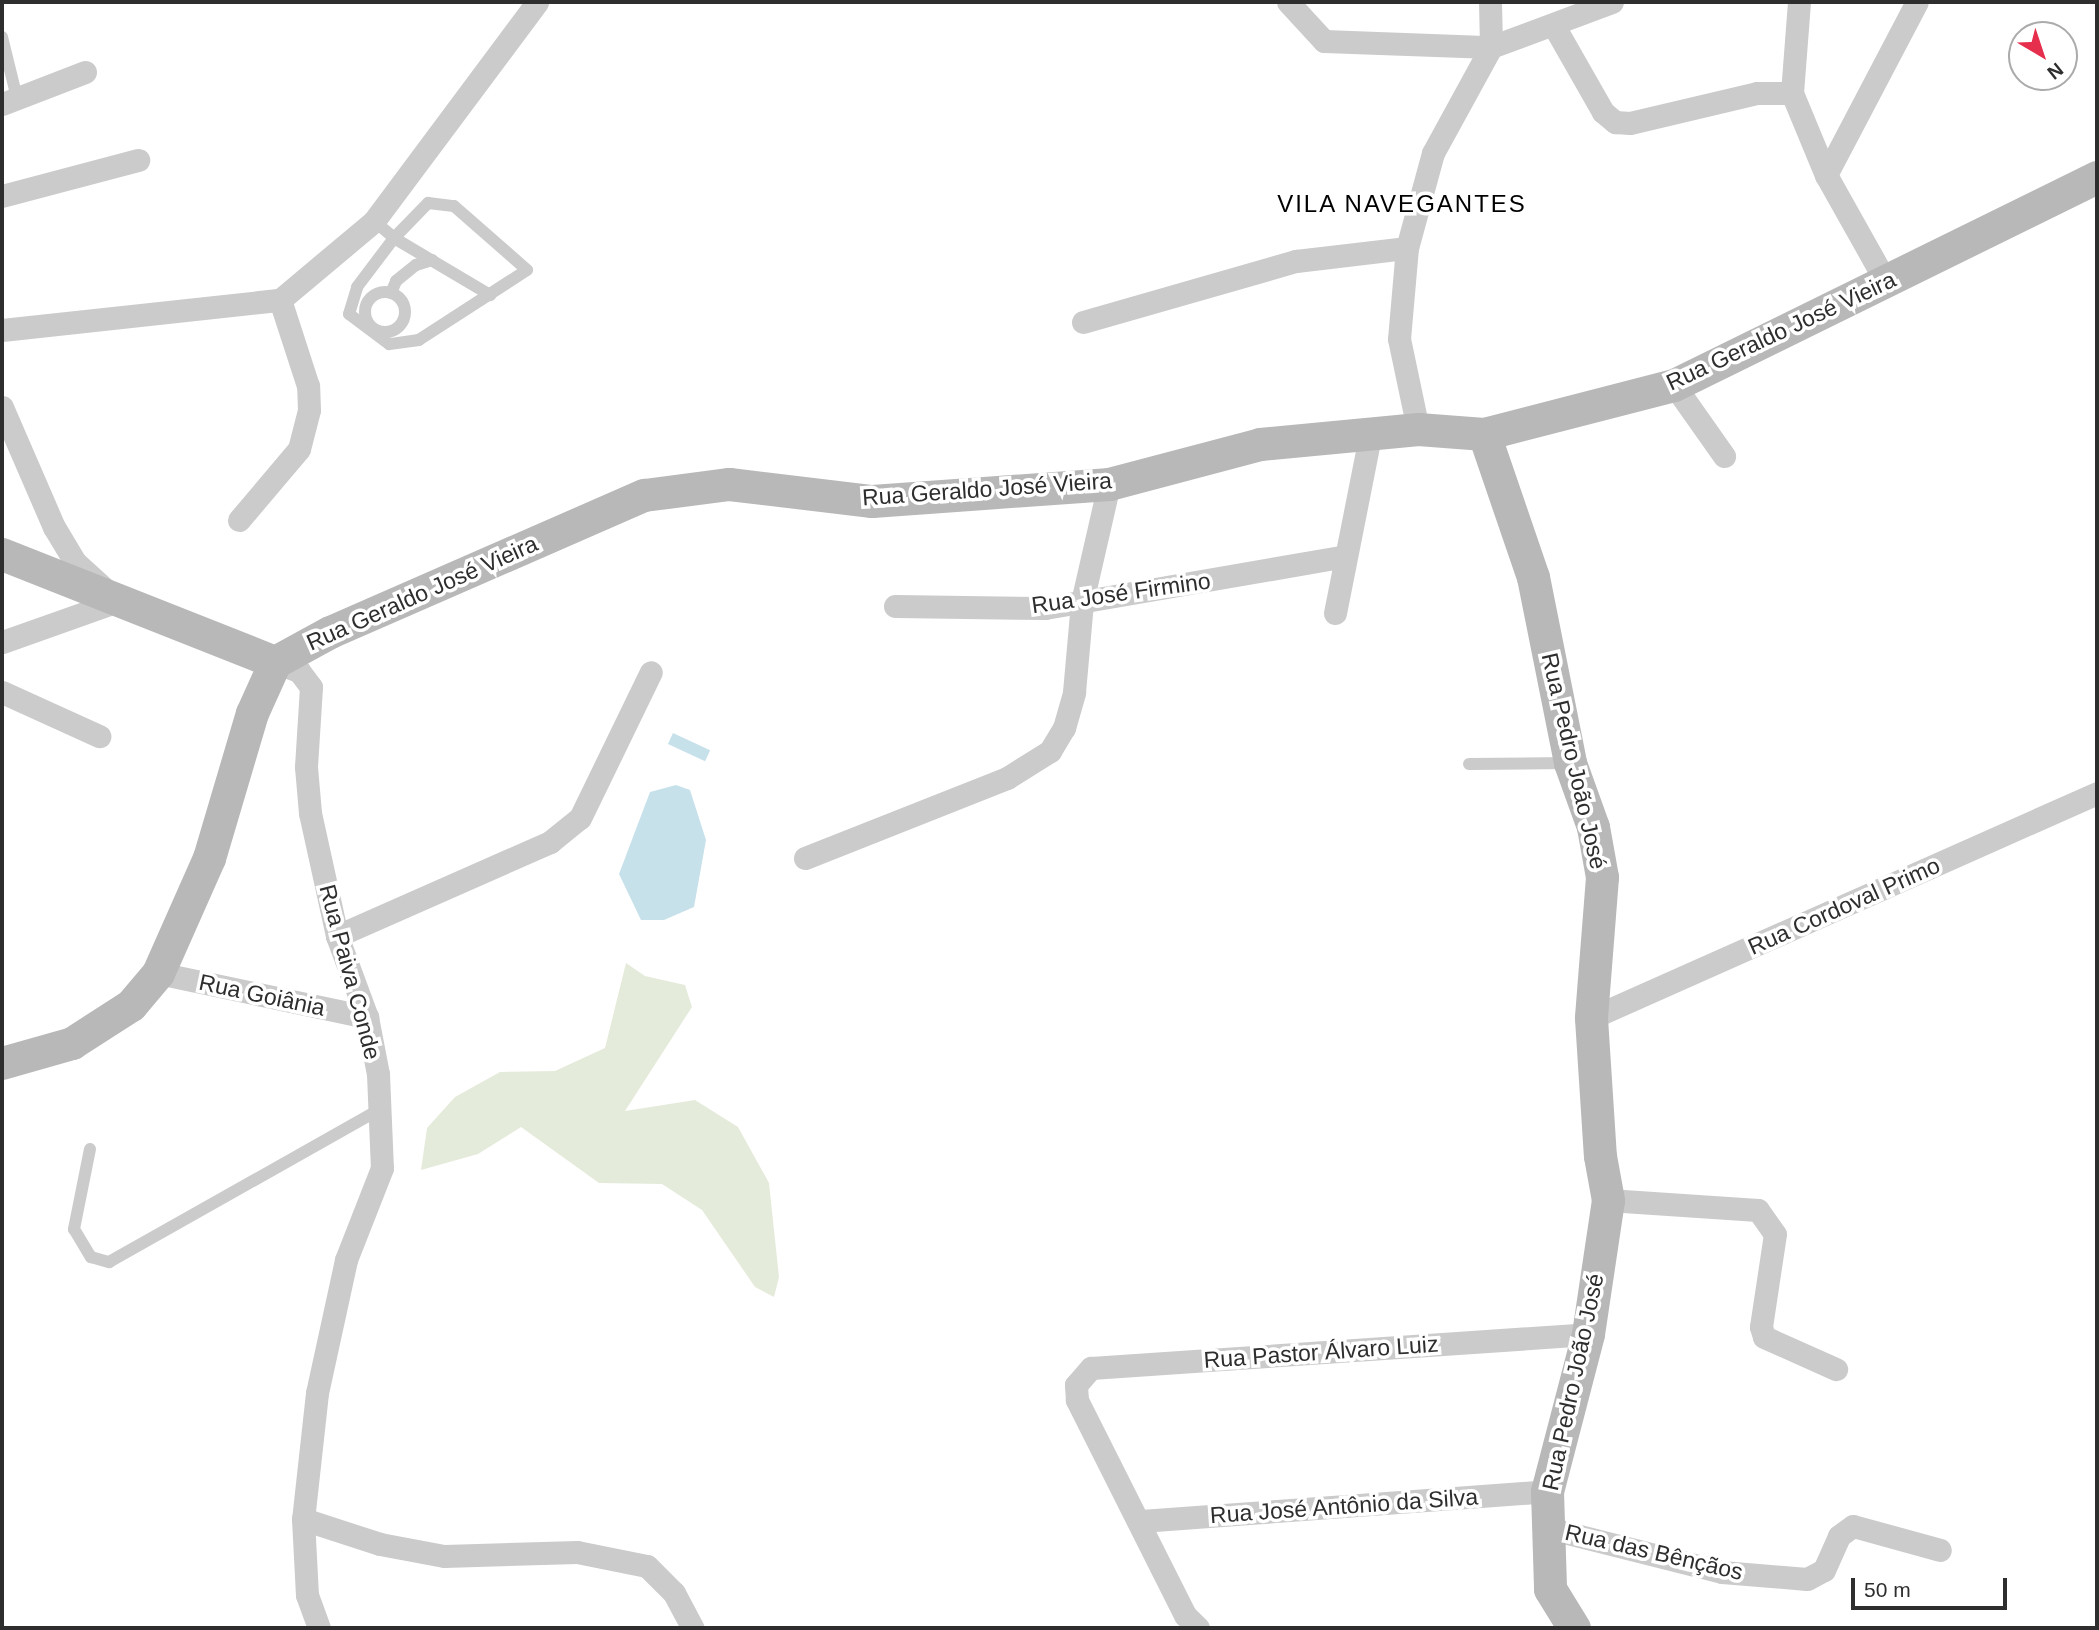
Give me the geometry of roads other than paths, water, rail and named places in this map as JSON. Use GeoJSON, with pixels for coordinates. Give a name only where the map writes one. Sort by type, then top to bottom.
{"type":"FeatureCollection","features":[{"type":"Feature","properties":{"kind":"street"},"geometry":{"type":"LineString","coordinates":[[2,330],[280,300],[374,221],[537,2]]}},
{"type":"Feature","properties":{"kind":"street"},"geometry":{"type":"LineString","coordinates":[[1288,2],[1324,41],[1491,47],[1554,26],[1612,2]]}},
{"type":"Feature","properties":{"kind":"street"},"geometry":{"type":"LineString","coordinates":[[1418,429],[1399,339],[1407,247],[1433,153],[1491,47],[1490,2]]}},
{"type":"Feature","properties":{"kind":"street"},"geometry":{"type":"LineString","coordinates":[[1799,2],[1792,93],[1826,175],[1886,282]]}},
{"type":"Feature","properties":{"kind":"street"},"geometry":{"type":"LineString","coordinates":[[1826,175],[1917,2]]}},
{"type":"Feature","properties":{"kind":"street"},"geometry":{"type":"LineString","coordinates":[[1554,26],[1603,112],[1615,122],[1630,123],[1757,93],[1792,93]]}},
{"type":"Feature","properties":{"kind":"street"},"geometry":{"type":"LineString","coordinates":[[10,101],[85,72]]}},
{"type":"Feature","properties":{"kind":"street"},"geometry":{"type":"LineString","coordinates":[[2,196],[138,160]]}},
{"type":"Feature","properties":{"kind":"street","name":"Rua Geraldo José Vieira"},"geometry":{"type":"LineString","coordinates":[[275,662],[330,632],[644,495],[729,484],[872,501],[1109,484],[1260,444],[1418,429],[1484,434],[1674,385],[2097,177]]}},
{"type":"Feature","properties":{"kind":"street"},"geometry":{"type":"LineString","coordinates":[[1083,322],[1296,261],[1407,247]]}},
{"type":"Feature","properties":{"kind":"street"},"geometry":{"type":"LineString","coordinates":[[239,520],[299,449],[309,410],[308,386],[280,300]]}},
{"type":"Feature","properties":{"kind":"street"},"geometry":{"type":"LineString","coordinates":[[1674,385],[1724,456]]}},
{"type":"Feature","properties":{"kind":"street"},"geometry":{"type":"LineString","coordinates":[[2,407],[54,527],[75,562],[118,601]]}},
{"type":"Feature","properties":{"kind":"street"},"geometry":{"type":"LineString","coordinates":[[1335,613],[1371,432]]}},
{"type":"Feature","properties":{"kind":"street","name":"Rua Pedro João José"},"geometry":{"type":"LineString","coordinates":[[1484,434],[1533,577],[1570,763],[1593,827],[1602,877],[1591,1018],[1601,1156],[1608,1200],[1588,1334],[1547,1491],[1550,1589],[1574,1628]]}},
{"type":"Feature","properties":{"kind":"street"},"geometry":{"type":"LineString","coordinates":[[806,858],[1007,778],[1050,751],[1064,728],[1074,692],[1082,602],[1109,484]]}},
{"type":"Feature","properties":{"kind":"street"},"geometry":{"type":"LineString","coordinates":[[2,554],[275,662],[252,713],[209,858],[158,973],[131,1005],[72,1042],[2,1063]]}},
{"type":"Feature","properties":{"kind":"street","name":"Rua José Firmino"},"geometry":{"type":"LineString","coordinates":[[895,606],[1045,608],[1345,556]]}},
{"type":"Feature","properties":{"kind":"street"},"geometry":{"type":"LineString","coordinates":[[2,642],[118,601]]}},
{"type":"Feature","properties":{"kind":"street","name":"Rua Paiva Conde"},"geometry":{"type":"LineString","coordinates":[[275,662],[299,671],[311,687],[306,767],[310,813],[337,936],[367,1017],[380,1109],[382,1168],[346,1260],[317,1393],[303,1520],[307,1595],[319,1628]]}},
{"type":"Feature","properties":{"kind":"street"},"geometry":{"type":"LineString","coordinates":[[337,936],[550,842],[580,818],[651,672]]}},
{"type":"Feature","properties":{"kind":"street"},"geometry":{"type":"LineString","coordinates":[[2,692],[99,736]]}},
{"type":"Feature","properties":{"kind":"street","name":"Rua Cordoval Primo"},"geometry":{"type":"LineString","coordinates":[[1591,1018],[2097,793]]}},
{"type":"Feature","properties":{"kind":"street","name":"Rua Goiânia"},"geometry":{"type":"LineString","coordinates":[[158,973],[367,1017]]}},
{"type":"Feature","properties":{"kind":"street"},"geometry":{"type":"LineString","coordinates":[[1608,1200],[1758,1210],[1775,1234],[1761,1327],[1764,1337],[1836,1369]]}},
{"type":"Feature","properties":{"kind":"street","name":"Rua Pastor Álvaro Luiz"},"geometry":{"type":"LineString","coordinates":[[1142,1521],[1077,1400],[1076,1385],[1091,1368],[1588,1334]]}},
{"type":"Feature","properties":{"kind":"street","name":"Rua José Antônio da Silva"},"geometry":{"type":"LineString","coordinates":[[1142,1521],[1547,1491]]}},
{"type":"Feature","properties":{"kind":"street"},"geometry":{"type":"LineString","coordinates":[[303,1520],[380,1544],[444,1556],[577,1552],[647,1566],[674,1593],[693,1628]]}},
{"type":"Feature","properties":{"kind":"street"},"geometry":{"type":"LineString","coordinates":[[1142,1521],[1185,1615],[1198,1628]]}},
{"type":"Feature","properties":{"kind":"street","name":"Rua das Bênçãos"},"geometry":{"type":"LineString","coordinates":[[1548,1528],[1722,1572],[1807,1579],[1824,1570],[1839,1536],[1853,1526],[1940,1550]]}},
{"type":"Feature","properties":{"kind":"lane"},"geometry":{"type":"LineString","coordinates":[[2,37],[10,101]]}},
{"type":"Feature","properties":{"kind":"lane"},"geometry":{"type":"LineString","coordinates":[[428,203],[454,206],[527,270],[419,340],[389,344],[349,314],[357,287],[394,238],[428,203]]}},
{"type":"Feature","properties":{"kind":"lane"},"geometry":{"type":"LineString","coordinates":[[374,221],[394,238],[490,295]]}},
{"type":"Feature","properties":{"kind":"lane"},"geometry":{"type":"LineString","coordinates":[[391,293],[396,281],[416,265],[432,260]]}},
{"type":"Feature","properties":{"kind":"lane"},"geometry":{"type":"LineString","coordinates":[[1469,764],[1570,763]]}},
{"type":"Feature","properties":{"kind":"lane"},"geometry":{"type":"LineString","coordinates":[[90,1149],[74,1229],[92,1257],[108,1262],[380,1109]]}},
{"type":"Feature","properties":{"kind":"water"},"geometry":{"type":"Polygon","coordinates":[[[673,733],[710,750],[705,761],[668,744],[673,733]]]}},
{"type":"Feature","properties":{"kind":"water"},"geometry":{"type":"Polygon","coordinates":[[[676,785],[690,790],[706,840],[694,907],[664,920],[641,920],[619,874],[650,792],[676,785]]]}},
{"type":"Feature","properties":{"kind":"district","name":"VILA NAVEGANTES"},"geometry":{"type":"Point","coordinates":[1402,204]}}]}
